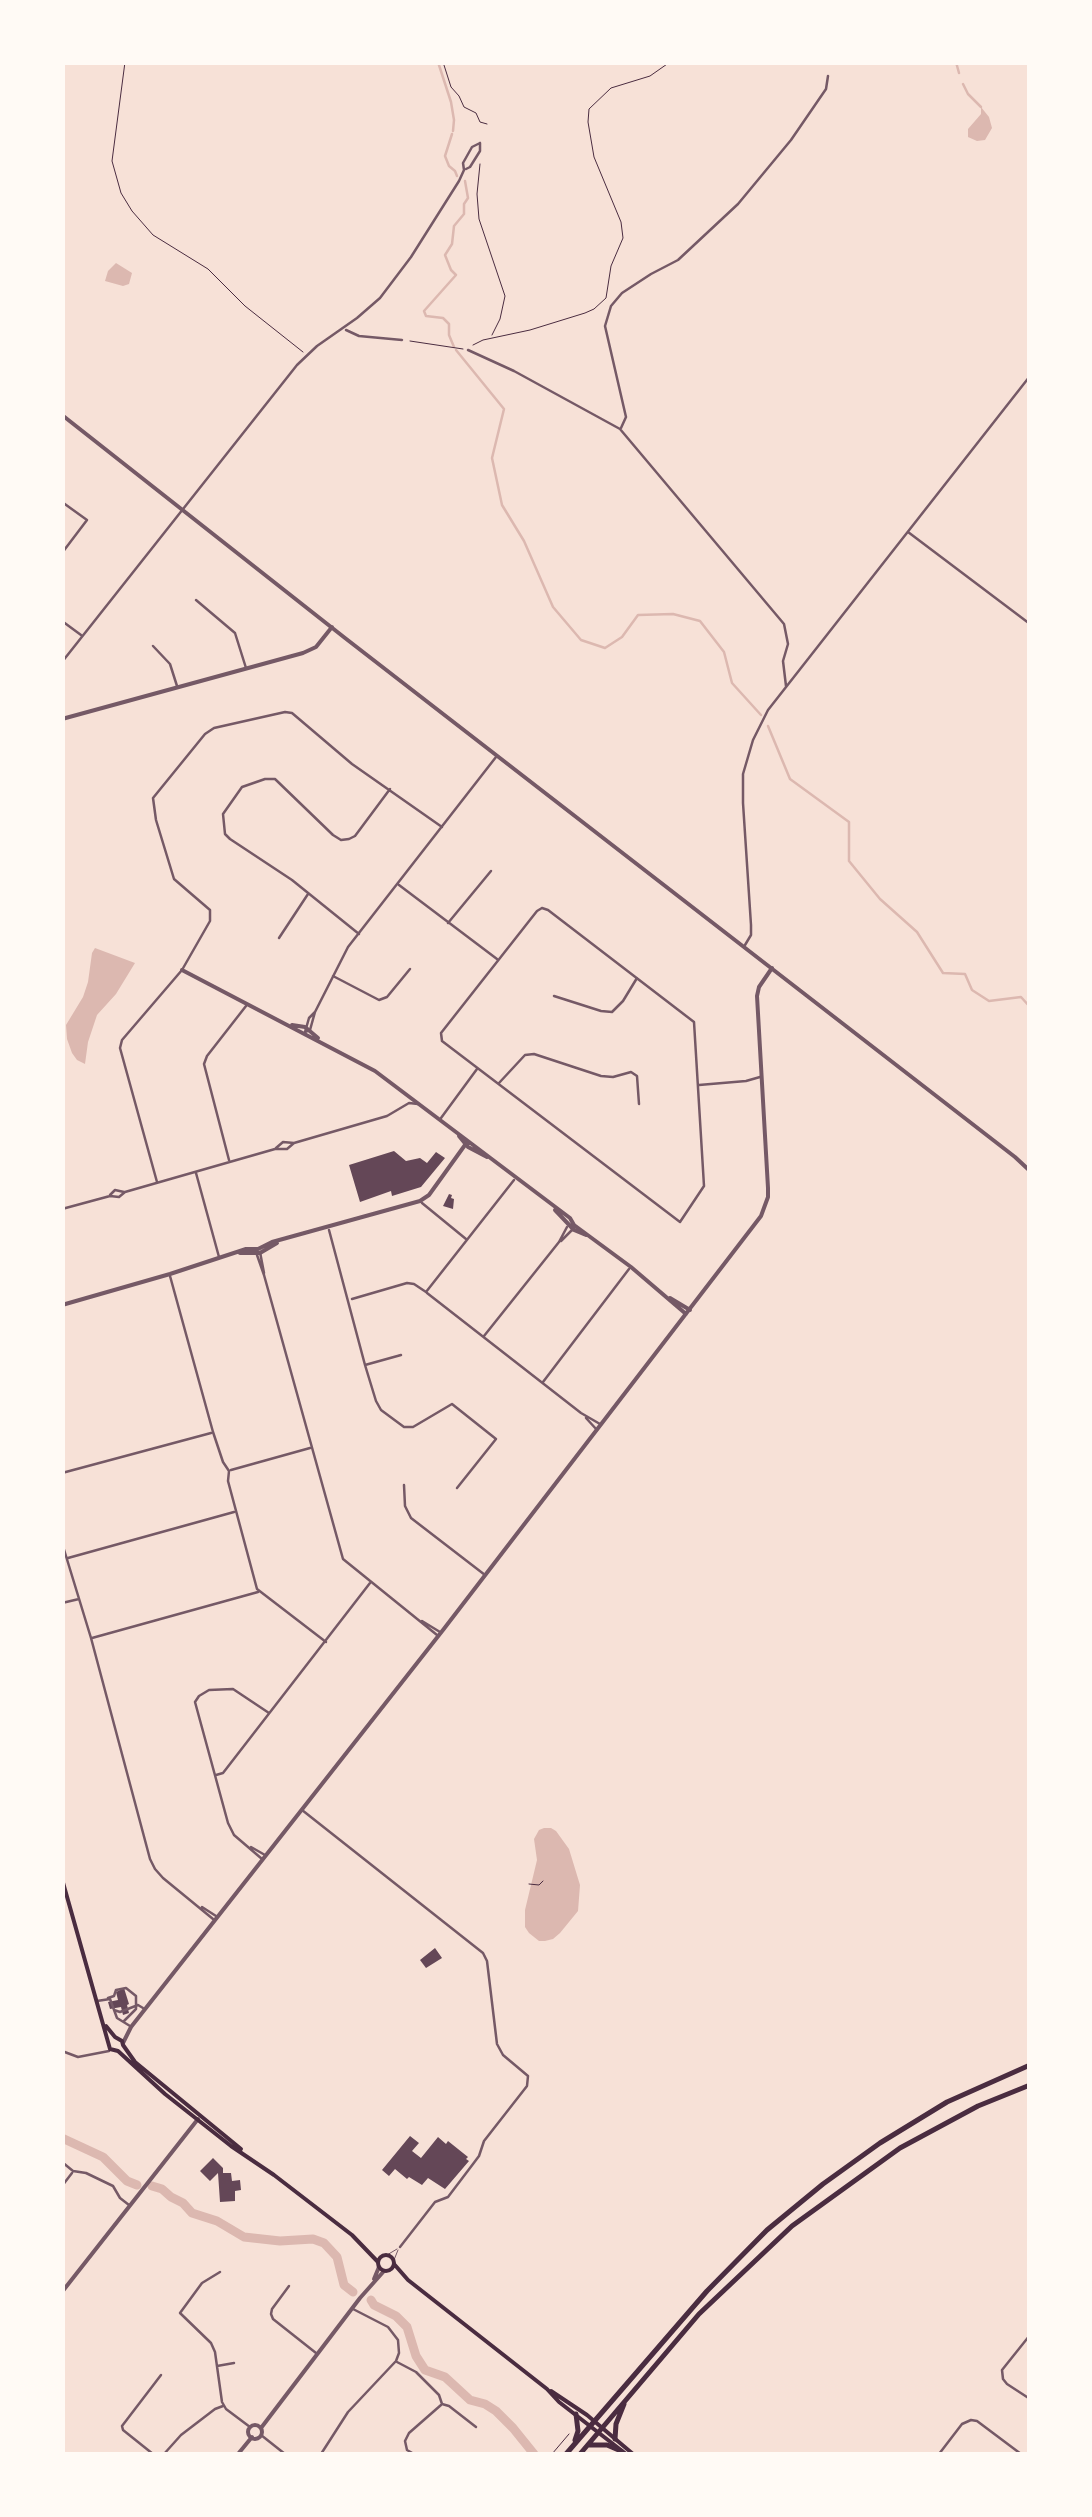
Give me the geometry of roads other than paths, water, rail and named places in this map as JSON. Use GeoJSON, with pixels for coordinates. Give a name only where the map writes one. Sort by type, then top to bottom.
{"type":"FeatureCollection","features":[{"type":"Feature","properties":{"kind":"highway"},"geometry":{"type":"LineString","coordinates":[[566,2454],[707,2291],[768,2230],[880,2142],[947,2102],[1030,2065]]}},
{"type":"Feature","properties":{"kind":"highway"},"geometry":{"type":"LineString","coordinates":[[580,2454],[699,2314],[792,2226],[900,2148],[978,2106],[1030,2086]]}},
{"type":"Feature","properties":{"kind":"highway"},"geometry":{"type":"LineString","coordinates":[[615,2439],[616,2424],[627,2397]]}},
{"type":"Feature","properties":{"kind":"highway"},"geometry":{"type":"LineString","coordinates":[[571,2447],[577,2436],[576,2414]]}},
{"type":"Feature","properties":{"kind":"highway"},"geometry":{"type":"LineString","coordinates":[[588,2446],[600,2444],[623,2453]]}},
{"type":"Feature","properties":{"kind":"main road"},"geometry":{"type":"LineString","coordinates":[[62,1879],[66,1904],[115,2046],[156,2087],[367,2248],[383,2267],[408,2280],[592,2423]]}},
{"type":"Feature","properties":{"kind":"main road"},"geometry":{"type":"LineString","coordinates":[[104,2022],[116,2037],[115,2046]]}},
{"type":"Feature","properties":{"kind":"main road"},"geometry":{"type":"LineString","coordinates":[[115,2046],[116,2037]]}},
{"type":"Feature","properties":{"kind":"main road"},"geometry":{"type":"LineString","coordinates":[[367,2248],[386,2255],[408,2280]]}},
{"type":"Feature","properties":{"kind":"main road"},"geometry":{"type":"LineString","coordinates":[[383,2267],[386,2255]]}},
{"type":"Feature","properties":{"kind":"main road"},"geometry":{"type":"LineString","coordinates":[[383,2267],[394,2262]]}},
{"type":"Feature","properties":{"kind":"main road"},"geometry":{"type":"LineString","coordinates":[[547,2389],[562,2396],[623,2453]]}},
{"type":"Feature","properties":{"kind":"main road"},"geometry":{"type":"LineString","coordinates":[[600,2430],[633,2454]]}},
{"type":"Feature","properties":{"kind":"street"},"geometry":{"type":"LineString","coordinates":[[620,429],[626,417],[605,326],[611,306],[622,293],[678,260],[738,204],[779,157],[826,89],[828,76]]}},
{"type":"Feature","properties":{"kind":"street"},"geometry":{"type":"LineString","coordinates":[[62,662],[306,355],[380,298],[411,257],[464,170],[470,167],[480,151],[480,142],[472,147],[463,163],[464,170]]}},
{"type":"Feature","properties":{"kind":"street"},"geometry":{"type":"LineString","coordinates":[[343,328],[360,336],[402,340]]}},
{"type":"Feature","properties":{"kind":"street"},"geometry":{"type":"LineString","coordinates":[[468,350],[620,429],[784,624],[788,644],[783,661],[786,688]]}},
{"type":"Feature","properties":{"kind":"street"},"geometry":{"type":"LineString","coordinates":[[744,946],[752,925],[744,774],[753,740],[768,710],[1030,376]]}},
{"type":"Feature","properties":{"kind":"street"},"geometry":{"type":"LineString","coordinates":[[62,415],[1030,1171]]}},
{"type":"Feature","properties":{"kind":"street"},"geometry":{"type":"LineString","coordinates":[[62,502],[87,520],[62,552]]}},
{"type":"Feature","properties":{"kind":"street"},"geometry":{"type":"LineString","coordinates":[[908,532],[1030,624]]}},
{"type":"Feature","properties":{"kind":"street"},"geometry":{"type":"LineString","coordinates":[[196,600],[235,633],[246,669]]}},
{"type":"Feature","properties":{"kind":"street"},"geometry":{"type":"LineString","coordinates":[[62,621],[82,636]]}},
{"type":"Feature","properties":{"kind":"street"},"geometry":{"type":"LineString","coordinates":[[62,719],[308,651],[332,627]]}},
{"type":"Feature","properties":{"kind":"street"},"geometry":{"type":"LineString","coordinates":[[153,646],[170,664],[177,687]]}},
{"type":"Feature","properties":{"kind":"street"},"geometry":{"type":"LineString","coordinates":[[156,1182],[120,1048],[122,1040],[182,970],[210,921],[210,910],[174,879],[153,798],[214,728],[285,712],[292,713],[352,764],[442,827]]}},
{"type":"Feature","properties":{"kind":"street"},"geometry":{"type":"LineString","coordinates":[[484,1338],[566,1238],[572,1226],[570,1218],[468,1145],[376,1070],[310,1037],[307,1030],[348,947],[497,756]]}},
{"type":"Feature","properties":{"kind":"street"},"geometry":{"type":"LineString","coordinates":[[358,934],[292,880],[230,839],[225,834],[223,814],[242,787],[274,779],[341,840],[355,836],[391,789]]}},
{"type":"Feature","properties":{"kind":"street"},"geometry":{"type":"LineString","coordinates":[[448,923],[490,870]]}},
{"type":"Feature","properties":{"kind":"street"},"geometry":{"type":"LineString","coordinates":[[398,884],[499,960]]}},
{"type":"Feature","properties":{"kind":"street"},"geometry":{"type":"LineString","coordinates":[[279,938],[308,894]]}},
{"type":"Feature","properties":{"kind":"street"},"geometry":{"type":"LineString","coordinates":[[542,908],[694,1022],[704,1186],[680,1222],[442,1041],[441,1032],[499,960],[542,908]]}},
{"type":"Feature","properties":{"kind":"street"},"geometry":{"type":"LineString","coordinates":[[123,2021],[140,2008],[216,1918],[764,1211],[768,1188],[757,996],[772,968]]}},
{"type":"Feature","properties":{"kind":"street"},"geometry":{"type":"LineString","coordinates":[[333,976],[379,1000],[387,998],[410,969]]}},
{"type":"Feature","properties":{"kind":"street"},"geometry":{"type":"LineString","coordinates":[[182,970],[297,1030],[307,1030]]}},
{"type":"Feature","properties":{"kind":"street"},"geometry":{"type":"LineString","coordinates":[[554,996],[612,1012],[638,978]]}},
{"type":"Feature","properties":{"kind":"street"},"geometry":{"type":"LineString","coordinates":[[230,1162],[204,1064],[248,1004]]}},
{"type":"Feature","properties":{"kind":"street"},"geometry":{"type":"LineString","coordinates":[[498,1084],[525,1055],[534,1054],[601,1076],[632,1072],[637,1076],[639,1104]]}},
{"type":"Feature","properties":{"kind":"street"},"geometry":{"type":"LineString","coordinates":[[440,1119],[477,1069]]}},
{"type":"Feature","properties":{"kind":"street"},"geometry":{"type":"LineString","coordinates":[[698,1085],[761,1080]]}},
{"type":"Feature","properties":{"kind":"street"},"geometry":{"type":"LineString","coordinates":[[398,1088],[403,1104]]}},
{"type":"Feature","properties":{"kind":"street"},"geometry":{"type":"LineString","coordinates":[[62,1202],[63,1209],[110,1196],[119,1198],[124,1192],[275,1149],[283,1142],[294,1143],[388,1116],[410,1097]]}},
{"type":"Feature","properties":{"kind":"street"},"geometry":{"type":"LineString","coordinates":[[403,1104],[422,1106]]}},
{"type":"Feature","properties":{"kind":"street"},"geometry":{"type":"LineString","coordinates":[[62,1305],[246,1249],[258,1252],[272,1242],[420,1201],[468,1145]]}},
{"type":"Feature","properties":{"kind":"street"},"geometry":{"type":"LineString","coordinates":[[196,1172],[220,1258]]}},
{"type":"Feature","properties":{"kind":"street"},"geometry":{"type":"LineString","coordinates":[[426,1292],[515,1178]]}},
{"type":"Feature","properties":{"kind":"street"},"geometry":{"type":"LineString","coordinates":[[420,1201],[467,1240]]}},
{"type":"Feature","properties":{"kind":"street"},"geometry":{"type":"LineString","coordinates":[[572,1226],[688,1313]]}},
{"type":"Feature","properties":{"kind":"street"},"geometry":{"type":"LineString","coordinates":[[328,1228],[365,1366],[381,1410],[404,1427],[412,1427],[452,1404],[496,1439],[458,1488]]}},
{"type":"Feature","properties":{"kind":"street"},"geometry":{"type":"LineString","coordinates":[[258,1252],[342,1559],[439,1634]]}},
{"type":"Feature","properties":{"kind":"street"},"geometry":{"type":"LineString","coordinates":[[542,1383],[631,1267]]}},
{"type":"Feature","properties":{"kind":"street"},"geometry":{"type":"LineString","coordinates":[[170,1274],[213,1432],[222,1462],[229,1471],[235,1512],[259,1592],[326,1642]]}},
{"type":"Feature","properties":{"kind":"street"},"geometry":{"type":"LineString","coordinates":[[349,1300],[414,1284],[599,1428]]}},
{"type":"Feature","properties":{"kind":"street"},"geometry":{"type":"LineString","coordinates":[[365,1366],[401,1355]]}},
{"type":"Feature","properties":{"kind":"street"},"geometry":{"type":"LineString","coordinates":[[62,1473],[213,1432]]}},
{"type":"Feature","properties":{"kind":"street"},"geometry":{"type":"LineString","coordinates":[[229,1471],[310,1448]]}},
{"type":"Feature","properties":{"kind":"street"},"geometry":{"type":"LineString","coordinates":[[404,1485],[405,1506],[411,1518],[485,1575]]}},
{"type":"Feature","properties":{"kind":"street"},"geometry":{"type":"LineString","coordinates":[[67,1558],[235,1512]]}},
{"type":"Feature","properties":{"kind":"street"},"geometry":{"type":"LineString","coordinates":[[62,1543],[150,1859],[164,1878],[216,1918]]}},
{"type":"Feature","properties":{"kind":"street"},"geometry":{"type":"LineString","coordinates":[[215,1775],[223,1773],[370,1583]]}},
{"type":"Feature","properties":{"kind":"street"},"geometry":{"type":"LineString","coordinates":[[91,1638],[259,1592]]}},
{"type":"Feature","properties":{"kind":"street"},"geometry":{"type":"LineString","coordinates":[[62,1604],[79,1599]]}},
{"type":"Feature","properties":{"kind":"street"},"geometry":{"type":"LineString","coordinates":[[264,1857],[234,1834],[228,1823],[195,1702],[209,1690],[233,1689],[269,1713]]}},
{"type":"Feature","properties":{"kind":"street"},"geometry":{"type":"LineString","coordinates":[[301,1810],[484,1953],[497,2044],[528,2076],[527,2086],[484,2141],[479,2156],[448,2197],[435,2202],[400,2247]]}},
{"type":"Feature","properties":{"kind":"street"},"geometry":{"type":"LineString","coordinates":[[62,2050],[78,2056],[115,2046],[140,2008],[136,1996],[126,1988],[97,2001]]}},
{"type":"Feature","properties":{"kind":"street"},"geometry":{"type":"LineString","coordinates":[[107,1998],[118,2019],[130,2028]]}},
{"type":"Feature","properties":{"kind":"street"},"geometry":{"type":"LineString","coordinates":[[114,2009],[120,2012],[140,2008]]}},
{"type":"Feature","properties":{"kind":"street"},"geometry":{"type":"LineString","coordinates":[[116,2037],[130,2028]]}},
{"type":"Feature","properties":{"kind":"street"},"geometry":{"type":"LineString","coordinates":[[62,2292],[199,2117]]}},
{"type":"Feature","properties":{"kind":"street"},"geometry":{"type":"LineString","coordinates":[[62,2162],[73,2171],[110,2184],[130,2206]]}},
{"type":"Feature","properties":{"kind":"street"},"geometry":{"type":"LineString","coordinates":[[62,2186],[73,2171]]}},
{"type":"Feature","properties":{"kind":"street"},"geometry":{"type":"LineString","coordinates":[[261,2435],[261,2428],[383,2267]]}},
{"type":"Feature","properties":{"kind":"street"},"geometry":{"type":"LineString","coordinates":[[220,2272],[202,2283],[180,2316],[211,2343],[224,2406],[250,2427]]}},
{"type":"Feature","properties":{"kind":"street"},"geometry":{"type":"LineString","coordinates":[[290,2286],[271,2314],[317,2354]]}},
{"type":"Feature","properties":{"kind":"street"},"geometry":{"type":"LineString","coordinates":[[321,2454],[355,2403],[396,2362],[400,2346],[388,2327],[352,2309]]}},
{"type":"Feature","properties":{"kind":"street"},"geometry":{"type":"LineString","coordinates":[[1030,2336],[1002,2370],[1007,2384],[1030,2399]]}},
{"type":"Feature","properties":{"kind":"street"},"geometry":{"type":"LineString","coordinates":[[396,2362],[416,2372],[442,2404]]}},
{"type":"Feature","properties":{"kind":"street"},"geometry":{"type":"LineString","coordinates":[[217,2366],[234,2363]]}},
{"type":"Feature","properties":{"kind":"street"},"geometry":{"type":"LineString","coordinates":[[153,2454],[122,2426],[161,2375]]}},
{"type":"Feature","properties":{"kind":"street"},"geometry":{"type":"LineString","coordinates":[[442,2404],[476,2426]]}},
{"type":"Feature","properties":{"kind":"street"},"geometry":{"type":"LineString","coordinates":[[414,2454],[405,2441],[442,2404]]}},
{"type":"Feature","properties":{"kind":"street"},"geometry":{"type":"LineString","coordinates":[[164,2454],[181,2435],[224,2406]]}},
{"type":"Feature","properties":{"kind":"street"},"geometry":{"type":"LineString","coordinates":[[938,2454],[962,2424],[976,2420],[1021,2454]]}},
{"type":"Feature","properties":{"kind":"street"},"geometry":{"type":"LineString","coordinates":[[250,2427],[261,2428]]}},
{"type":"Feature","properties":{"kind":"street"},"geometry":{"type":"LineString","coordinates":[[250,2427],[252,2437]]}},
{"type":"Feature","properties":{"kind":"street"},"geometry":{"type":"LineString","coordinates":[[252,2437],[261,2435]]}},
{"type":"Feature","properties":{"kind":"street"},"geometry":{"type":"LineString","coordinates":[[261,2435],[284,2454]]}},
{"type":"Feature","properties":{"kind":"street"},"geometry":{"type":"LineString","coordinates":[[238,2454],[252,2437]]}},
{"type":"Feature","properties":{"kind":"lane"},"geometry":{"type":"LineString","coordinates":[[386,2255],[400,2247]]}},
{"type":"Feature","properties":{"kind":"lane"},"geometry":{"type":"LineString","coordinates":[[394,2262],[400,2247]]}},
{"type":"Feature","properties":{"kind":"waterway"},"geometry":{"type":"LineString","coordinates":[[438,62],[451,102],[453,131]]}},
{"type":"Feature","properties":{"kind":"waterway"},"geometry":{"type":"LineString","coordinates":[[956,62],[959,73]]}},
{"type":"Feature","properties":{"kind":"waterway"},"geometry":{"type":"LineString","coordinates":[[963,84],[981,107]]}},
{"type":"Feature","properties":{"kind":"waterway"},"geometry":{"type":"LineString","coordinates":[[452,134],[445,156],[457,176]]}},
{"type":"Feature","properties":{"kind":"waterway"},"geometry":{"type":"LineString","coordinates":[[454,347],[449,324],[443,318],[426,316],[424,311],[456,275],[445,255],[452,244],[454,226],[464,214],[468,198],[465,181]]}},
{"type":"Feature","properties":{"kind":"waterway"},"geometry":{"type":"LineString","coordinates":[[456,350],[504,409],[492,458],[502,505],[524,541],[553,607],[581,640],[605,648],[622,637],[638,615],[673,614],[700,621],[724,652],[732,683],[761,715]]}},
{"type":"Feature","properties":{"kind":"waterway"},"geometry":{"type":"LineString","coordinates":[[768,726],[790,779],[849,822],[849,861],[880,899],[917,932],[943,973],[965,974],[972,990],[989,1001],[1021,997],[1030,1007]]}},
{"type":"Feature","properties":{"kind":"waterway"},"geometry":{"type":"LineString","coordinates":[[62,2138],[103,2157],[127,2181],[137,2185]]}},
{"type":"Feature","properties":{"kind":"waterway"},"geometry":{"type":"LineString","coordinates":[[152,2186],[183,2203],[192,2213],[217,2221],[244,2237],[313,2239],[324,2243],[337,2257],[344,2285],[353,2292]]}},
{"type":"Feature","properties":{"kind":"waterway"},"geometry":{"type":"LineString","coordinates":[[371,2300],[407,2327],[425,2370],[445,2377],[470,2400],[496,2411],[534,2454]]}}]}
